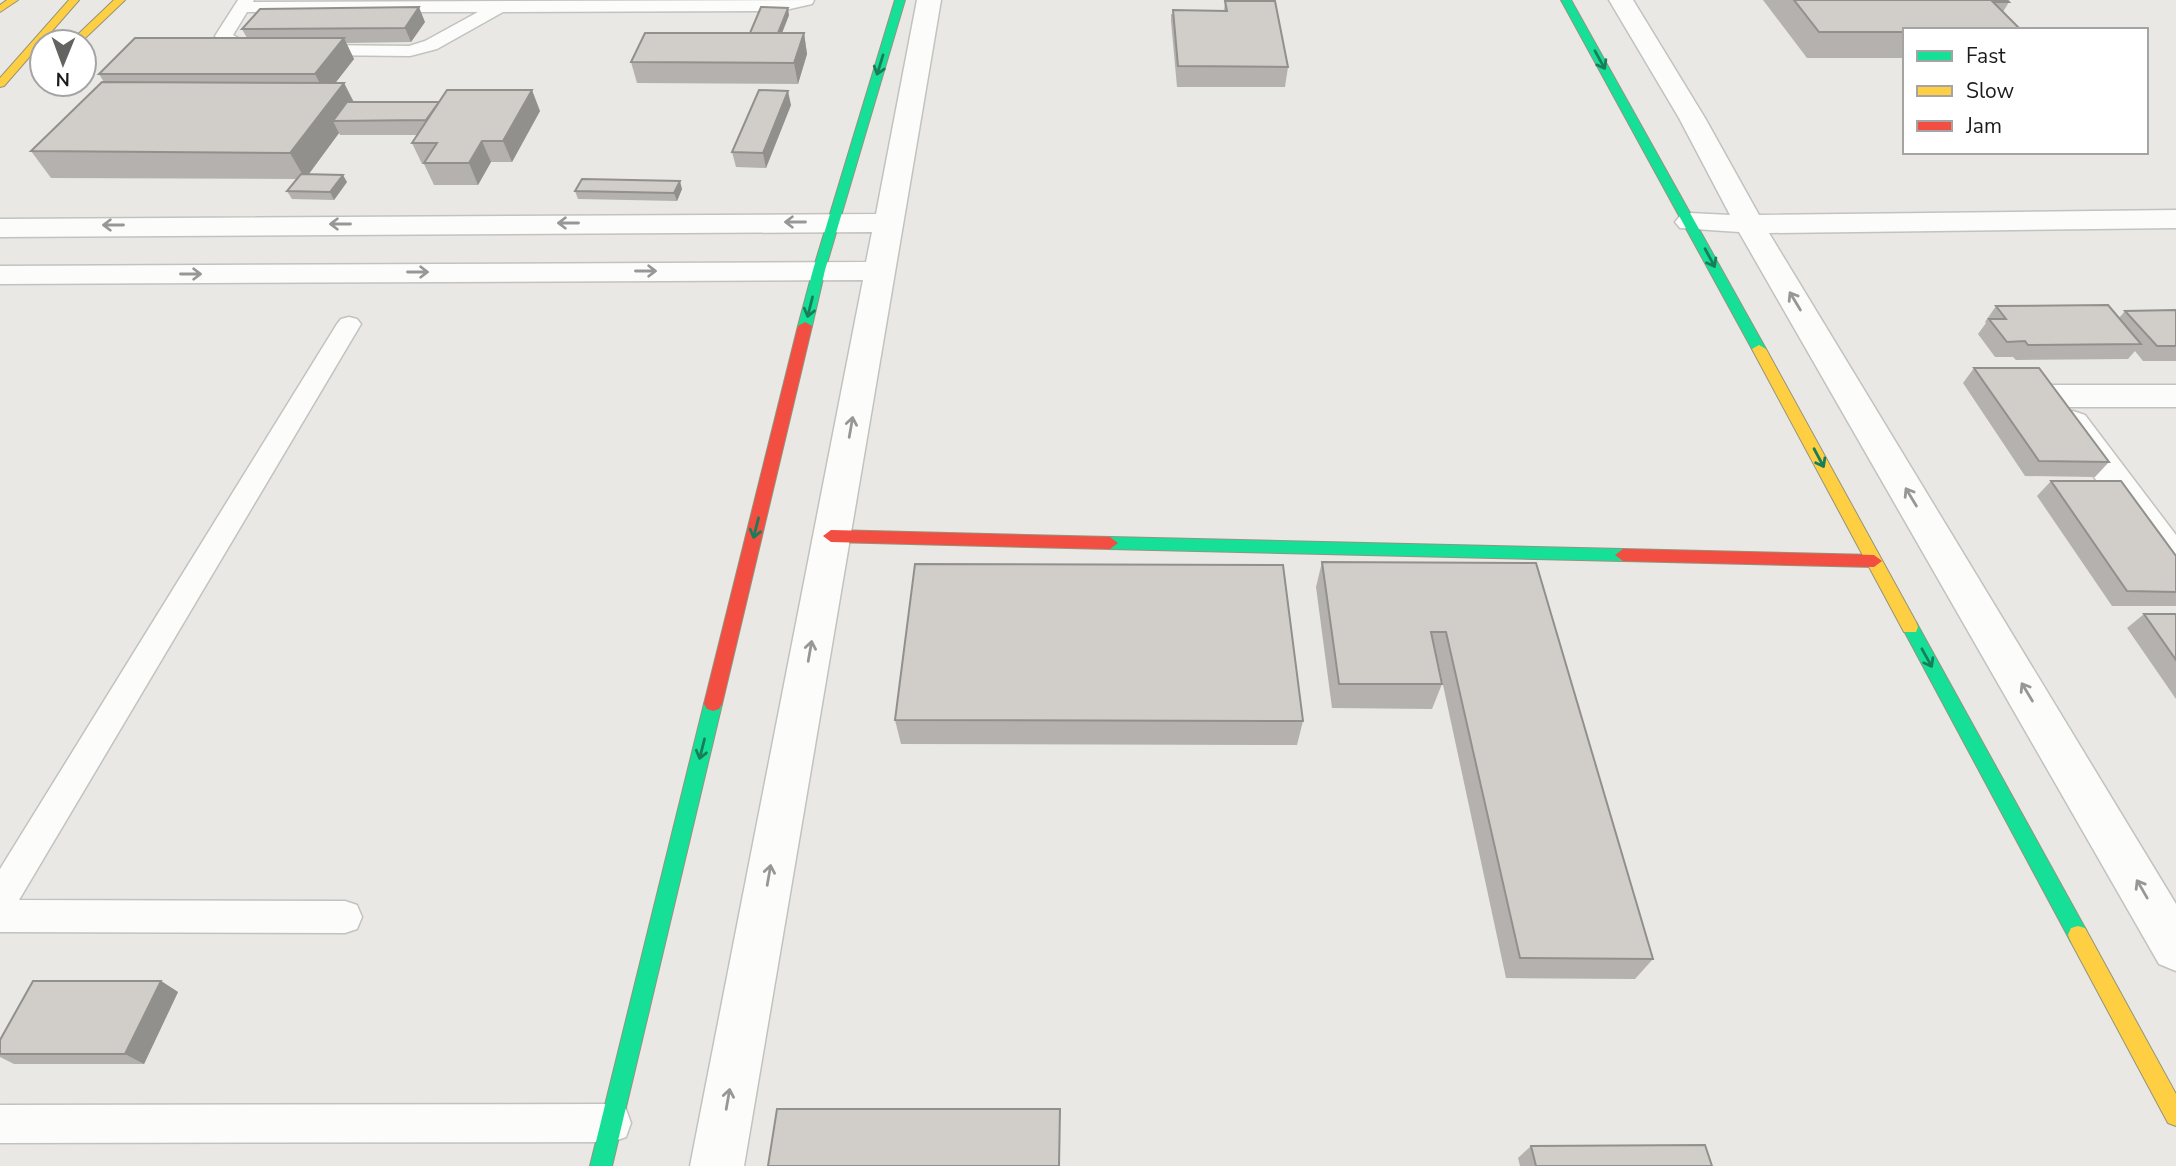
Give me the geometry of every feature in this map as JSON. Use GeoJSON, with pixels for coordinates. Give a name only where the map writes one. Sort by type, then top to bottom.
{"type":"FeatureCollection","features":[{"type":"Feature","properties":{"kind":"street"},"geometry":{"type":"LineString","coordinates":[[0,9],[13,0]]}},
{"type":"Feature","properties":{"kind":"street"},"geometry":{"type":"LineString","coordinates":[[0,85],[74,0]]}},
{"type":"Feature","properties":{"kind":"street"},"geometry":{"type":"LineString","coordinates":[[90,28],[120,0]]}},
{"type":"Feature","properties":{"kind":"street"},"geometry":{"type":"LineString","coordinates":[[601,1166],[831,222],[900,0]]}},
{"type":"Feature","properties":{"kind":"street"},"geometry":{"type":"LineString","coordinates":[[717,1166],[929,0]]}},
{"type":"Feature","properties":{"kind":"street"},"geometry":{"type":"LineString","coordinates":[[1566,0],[1690,222],[2176,1115]]}},
{"type":"Feature","properties":{"kind":"street"},"geometry":{"type":"LineString","coordinates":[[1621,0],[1692,118],[1749,224],[2176,948]]}},
{"type":"Feature","properties":{"kind":"street"},"geometry":{"type":"LineString","coordinates":[[1690,222],[1749,224],[2176,219]]}},
{"type":"Feature","properties":{"kind":"street"},"geometry":{"type":"LineString","coordinates":[[0,228],[888,223]]}},
{"type":"Feature","properties":{"kind":"street"},"geometry":{"type":"LineString","coordinates":[[0,275],[879,271]]}},
{"type":"Feature","properties":{"kind":"street"},"geometry":{"type":"LineString","coordinates":[[2176,396],[2053,396],[2176,563]]}},
{"type":"Feature","properties":{"kind":"street"},"geometry":{"type":"LineString","coordinates":[[831,537],[1874,561]]}},
{"type":"Feature","properties":{"kind":"lane"},"geometry":{"type":"LineString","coordinates":[[502,3],[431,45],[410,51],[249,50],[234,45],[223,36],[243,4],[502,3],[781,6],[806,0]]}},
{"type":"Feature","properties":{"kind":"lane"},"geometry":{"type":"LineString","coordinates":[[0,900],[349,324]]}},
{"type":"Feature","properties":{"kind":"lane"},"geometry":{"type":"LineString","coordinates":[[0,916],[345,917]]}},
{"type":"Feature","properties":{"kind":"lane"},"geometry":{"type":"LineString","coordinates":[[0,1124],[612,1123]]}},
{"type":"Feature","properties":{"kind":"building"},"geometry":{"type":"Polygon","coordinates":[[[1794,0],[2007,0],[2009,2],[1993,2],[2019,28],[1903,28],[1903,32],[1819,32],[1794,0]]]}},
{"type":"Feature","properties":{"kind":"building"},"geometry":{"type":"Polygon","coordinates":[[[1225,1],[1275,1],[1288,67],[1178,66],[1173,10],[1227,11],[1225,1]]]}},
{"type":"Feature","properties":{"kind":"building"},"geometry":{"type":"Polygon","coordinates":[[[419,7],[405,28],[242,29],[260,9],[419,7]]]}},
{"type":"Feature","properties":{"kind":"building"},"geometry":{"type":"Polygon","coordinates":[[[761,7],[788,8],[778,33],[750,33],[761,7]]]}},
{"type":"Feature","properties":{"kind":"building"},"geometry":{"type":"Polygon","coordinates":[[[645,33],[804,33],[794,63],[631,62],[645,33]]]}},
{"type":"Feature","properties":{"kind":"building"},"geometry":{"type":"Polygon","coordinates":[[[135,38],[344,38],[315,74],[99,74],[135,38]]]}},
{"type":"Feature","properties":{"kind":"building"},"geometry":{"type":"Polygon","coordinates":[[[102,82],[344,83],[290,153],[31,151],[86,98],[98,98],[98,86],[102,82]]]}},
{"type":"Feature","properties":{"kind":"building"},"geometry":{"type":"Polygon","coordinates":[[[447,90],[532,90],[503,141],[482,141],[469,163],[424,163],[437,143],[412,143],[447,90]]]}},
{"type":"Feature","properties":{"kind":"building"},"geometry":{"type":"Polygon","coordinates":[[[759,90],[788,91],[763,153],[732,152],[759,90]]]}},
{"type":"Feature","properties":{"kind":"building"},"geometry":{"type":"Polygon","coordinates":[[[347,102],[439,102],[426,120],[333,121],[347,102]]]}},
{"type":"Feature","properties":{"kind":"building"},"geometry":{"type":"Polygon","coordinates":[[[301,174],[343,175],[330,192],[287,191],[301,174]]]}},
{"type":"Feature","properties":{"kind":"building"},"geometry":{"type":"Polygon","coordinates":[[[582,179],[680,181],[674,193],[575,191],[582,179]]]}},
{"type":"Feature","properties":{"kind":"building"},"geometry":{"type":"Polygon","coordinates":[[[2108,305],[2141,344],[2028,345],[2025,341],[2007,342],[1989,319],[2006,319],[1996,306],[2108,305]]]}},
{"type":"Feature","properties":{"kind":"building"},"geometry":{"type":"Polygon","coordinates":[[[2176,310],[2176,346],[2157,346],[2125,311],[2176,310]]]}},
{"type":"Feature","properties":{"kind":"building"},"geometry":{"type":"Polygon","coordinates":[[[1974,368],[2039,368],[2109,462],[2039,461],[1974,368]]]}},
{"type":"Feature","properties":{"kind":"building"},"geometry":{"type":"Polygon","coordinates":[[[2051,481],[2121,481],[2176,556],[2176,592],[2127,591],[2051,481]]]}},
{"type":"Feature","properties":{"kind":"building"},"geometry":{"type":"Polygon","coordinates":[[[1322,562],[1536,563],[1653,959],[1520,958],[1446,632],[1431,632],[1442,684],[1339,684],[1322,562]]]}},
{"type":"Feature","properties":{"kind":"building"},"geometry":{"type":"Polygon","coordinates":[[[915,564],[1283,565],[1303,721],[895,720],[915,564]]]}},
{"type":"Feature","properties":{"kind":"building"},"geometry":{"type":"Polygon","coordinates":[[[2144,614],[2176,614],[2176,660],[2144,614]]]}},
{"type":"Feature","properties":{"kind":"building"},"geometry":{"type":"Polygon","coordinates":[[[33,981],[161,981],[125,1054],[0,1054],[0,1040],[33,981]]]}},
{"type":"Feature","properties":{"kind":"building"},"geometry":{"type":"Polygon","coordinates":[[[777,1109],[1060,1109],[1059,1166],[768,1166],[777,1109]]]}},
{"type":"Feature","properties":{"kind":"building"},"geometry":{"type":"Polygon","coordinates":[[[1705,1145],[1712,1166],[1536,1166],[1531,1146],[1705,1145]]]}},
{"type":"Feature","properties":{"kind":"traffic: fast"},"geometry":{"type":"LineString","coordinates":[[805,326],[819,270],[900,0]]}},
{"type":"Feature","properties":{"kind":"traffic: fast"},"geometry":{"type":"LineString","coordinates":[[1566,0],[1759,349]]}},
{"type":"Feature","properties":{"kind":"traffic: fast"},"geometry":{"type":"LineString","coordinates":[[1110,543],[1623,555]]}},
{"type":"Feature","properties":{"kind":"traffic: fast"},"geometry":{"type":"LineString","coordinates":[[1910,627],[2078,935]]}},
{"type":"Feature","properties":{"kind":"traffic: fast"},"geometry":{"type":"LineString","coordinates":[[601,1166],[713,704]]}},
{"type":"Feature","properties":{"kind":"traffic: slow"},"geometry":{"type":"LineString","coordinates":[[0,9],[13,0]]}},
{"type":"Feature","properties":{"kind":"traffic: slow"},"geometry":{"type":"LineString","coordinates":[[0,84],[74,0]]}},
{"type":"Feature","properties":{"kind":"traffic: slow"},"geometry":{"type":"LineString","coordinates":[[90,28],[120,0]]}},
{"type":"Feature","properties":{"kind":"traffic: slow"},"geometry":{"type":"LineString","coordinates":[[1759,349],[1910,627]]}},
{"type":"Feature","properties":{"kind":"traffic: slow"},"geometry":{"type":"LineString","coordinates":[[2078,935],[2176,1115]]}},
{"type":"Feature","properties":{"kind":"traffic: jam"},"geometry":{"type":"LineString","coordinates":[[713,704],[805,326]]}},
{"type":"Feature","properties":{"kind":"traffic: jam"},"geometry":{"type":"LineString","coordinates":[[831,536],[1110,543]]}},
{"type":"Feature","properties":{"kind":"traffic: jam"},"geometry":{"type":"LineString","coordinates":[[1623,555],[1874,561]]}}]}
